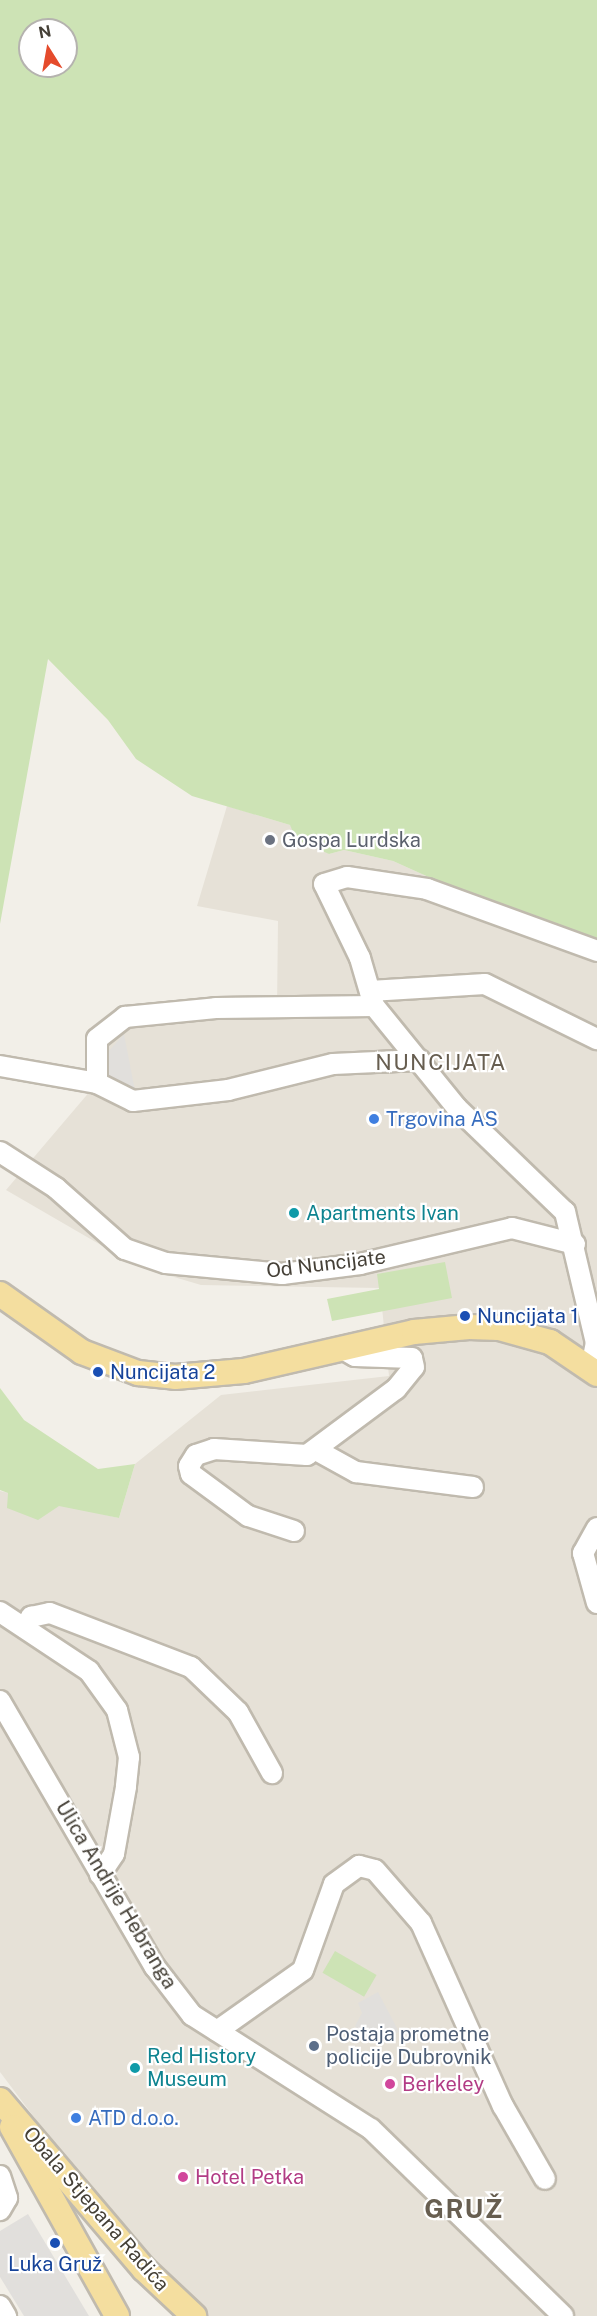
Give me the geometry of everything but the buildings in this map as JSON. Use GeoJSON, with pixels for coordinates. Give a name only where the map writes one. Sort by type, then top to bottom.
{"type":"FeatureCollection","features":[{"type":"Feature","properties":{"kind":"main road"},"geometry":{"type":"LineString","coordinates":[[0,1294],[82,1352],[138,1372],[210,1376],[443,1328],[499,1328],[550,1342],[594,1371]]}},
{"type":"Feature","properties":{"kind":"main road","name":"Obala Stjepana Radića"},"geometry":{"type":"LineString","coordinates":[[0,2102],[121,2241],[194,2316]]}},
{"type":"Feature","properties":{"kind":"main road","name":"Obala Stjepana Radića"},"geometry":{"type":"LineString","coordinates":[[0,2102],[86,2264],[117,2316]]}},
{"type":"Feature","properties":{"kind":"main road"},"geometry":{"type":"LineString","coordinates":[[86,2264],[108,2244],[121,2241]]}},
{"type":"Feature","properties":{"kind":"street"},"geometry":{"type":"LineString","coordinates":[[594,1371],[596,1343],[565,1212],[457,1108],[372,998],[324,884],[347,877],[374,879],[445,893],[597,951]]}},
{"type":"Feature","properties":{"kind":"street"},"geometry":{"type":"LineString","coordinates":[[97,1083],[97,1039],[125,1017],[216,1008],[372,998],[485,984],[597,1040]]}},
{"type":"Feature","properties":{"kind":"street"},"geometry":{"type":"LineString","coordinates":[[0,1066],[97,1083],[133,1101],[172,1099],[333,1064],[420,1060]]}},
{"type":"Feature","properties":{"kind":"street","name":"Od Nuncijate"},"geometry":{"type":"LineString","coordinates":[[0,1152],[56,1188],[125,1250],[166,1263],[282,1274],[360,1264],[512,1228],[574,1244]]}},
{"type":"Feature","properties":{"kind":"street"},"geometry":{"type":"LineString","coordinates":[[294,1531],[248,1516],[191,1474],[189,1466],[196,1455],[214,1449],[292,1456],[316,1450],[337,1428],[396,1389],[415,1362],[355,1356],[341,1348]]}},
{"type":"Feature","properties":{"kind":"street"},"geometry":{"type":"LineString","coordinates":[[316,1450],[356,1472],[473,1487]]}},
{"type":"Feature","properties":{"kind":"street"},"geometry":{"type":"LineString","coordinates":[[597,1528],[583,1553],[597,1603]]}},
{"type":"Feature","properties":{"kind":"street"},"geometry":{"type":"LineString","coordinates":[[0,1612],[102,1684],[124,1731],[129,1757],[120,1828],[114,1854],[100,1875]]}},
{"type":"Feature","properties":{"kind":"street"},"geometry":{"type":"LineString","coordinates":[[25,1628],[31,1617],[50,1613],[191,1667],[225,1694],[272,1773]]}},
{"type":"Feature","properties":{"kind":"street","name":"Ulica Andrije Hebranga"},"geometry":{"type":"LineString","coordinates":[[0,1701],[100,1875],[174,1994],[217,2031],[371,2129],[563,2316]]}},
{"type":"Feature","properties":{"kind":"street"},"geometry":{"type":"LineString","coordinates":[[217,2031],[303,1970],[334,1884],[359,1866],[375,1870],[421,1923],[503,2106],[545,2179]]}},
{"type":"Feature","properties":{"kind":"street"},"geometry":{"type":"LineString","coordinates":[[0,2176],[7,2198],[0,2210]]}},
{"type":"Feature","properties":{"kind":"street"},"geometry":{"type":"LineString","coordinates":[[0,2306],[6,2316]]}},
{"type":"Feature","properties":{"kind":"shaded area"},"geometry":{"type":"Polygon","coordinates":[[[227,806],[290,825],[329,854],[344,850],[393,861],[504,911],[597,945],[597,2316],[184,2316],[0,2072],[0,1491],[119,1518],[135,1464],[221,1395],[389,1376],[380,1288],[201,1285],[137,1266],[6,1190],[97,1083],[111,1024],[277,1007],[278,921],[197,906],[227,806]]]}},
{"type":"Feature","properties":{"kind":"shaded area"},"geometry":{"type":"Polygon","coordinates":[[[124,1034],[136,1096],[112,1083],[100,1061],[124,1034]]]}},
{"type":"Feature","properties":{"kind":"shaded area"},"geometry":{"type":"Polygon","coordinates":[[[378,1992],[399,2032],[382,2040],[360,2035],[355,2026],[362,2013],[358,2003],[378,1992]]]}},
{"type":"Feature","properties":{"kind":"shaded area"},"geometry":{"type":"Polygon","coordinates":[[[28,2214],[89,2316],[24,2316],[0,2277],[0,2231],[28,2214]]]}},
{"type":"Feature","properties":{"kind":"green space"},"geometry":{"type":"Polygon","coordinates":[[[0,0],[597,0],[597,945],[504,911],[393,861],[344,850],[329,854],[296,839],[290,825],[192,796],[136,759],[108,720],[48,659],[0,924],[0,0]]]}},
{"type":"Feature","properties":{"kind":"green space"},"geometry":{"type":"Polygon","coordinates":[[[445,1262],[452,1298],[332,1321],[327,1299],[379,1289],[377,1274],[445,1262]]]}},
{"type":"Feature","properties":{"kind":"green space"},"geometry":{"type":"Polygon","coordinates":[[[0,1388],[24,1420],[98,1469],[135,1464],[119,1518],[59,1506],[38,1520],[7,1508],[8,1493],[0,1490],[0,1388]]]}},
{"type":"Feature","properties":{"kind":"green space"},"geometry":{"type":"Polygon","coordinates":[[[335,1951],[377,1975],[364,1997],[322,1973],[335,1951]]]}},
{"type":"Feature","properties":{"kind":"place","name":"Gospa Lurdska"},"geometry":{"type":"Point","coordinates":[270,840]}},
{"type":"Feature","properties":{"kind":"place","name":"Trgovina AS"},"geometry":{"type":"Point","coordinates":[374,1119]}},
{"type":"Feature","properties":{"kind":"place","name":"Apartments Ivan"},"geometry":{"type":"Point","coordinates":[294,1213]}},
{"type":"Feature","properties":{"kind":"place","name":"Nuncijata 1"},"geometry":{"type":"Point","coordinates":[465,1316]}},
{"type":"Feature","properties":{"kind":"place","name":"Nuncijata 2"},"geometry":{"type":"Point","coordinates":[98,1372]}},
{"type":"Feature","properties":{"kind":"place","name":"Postaja prometne policije Dubrovnik"},"geometry":{"type":"Point","coordinates":[314,2046]}},
{"type":"Feature","properties":{"kind":"place","name":"Red History Museum"},"geometry":{"type":"Point","coordinates":[135,2068]}},
{"type":"Feature","properties":{"kind":"place","name":"Berkeley"},"geometry":{"type":"Point","coordinates":[390,2084]}},
{"type":"Feature","properties":{"kind":"place","name":"ATD d.o.o."},"geometry":{"type":"Point","coordinates":[76,2118]}},
{"type":"Feature","properties":{"kind":"place","name":"Hotel Petka"},"geometry":{"type":"Point","coordinates":[183,2177]}},
{"type":"Feature","properties":{"kind":"place","name":"Luka Gruž"},"geometry":{"type":"Point","coordinates":[55,2243]}},
{"type":"Feature","properties":{"kind":"district","name":"NUNCIJATA"},"geometry":{"type":"Point","coordinates":[441,1063]}},
{"type":"Feature","properties":{"kind":"district","name":"GRUŽ"},"geometry":{"type":"Point","coordinates":[464,2209]}}]}
